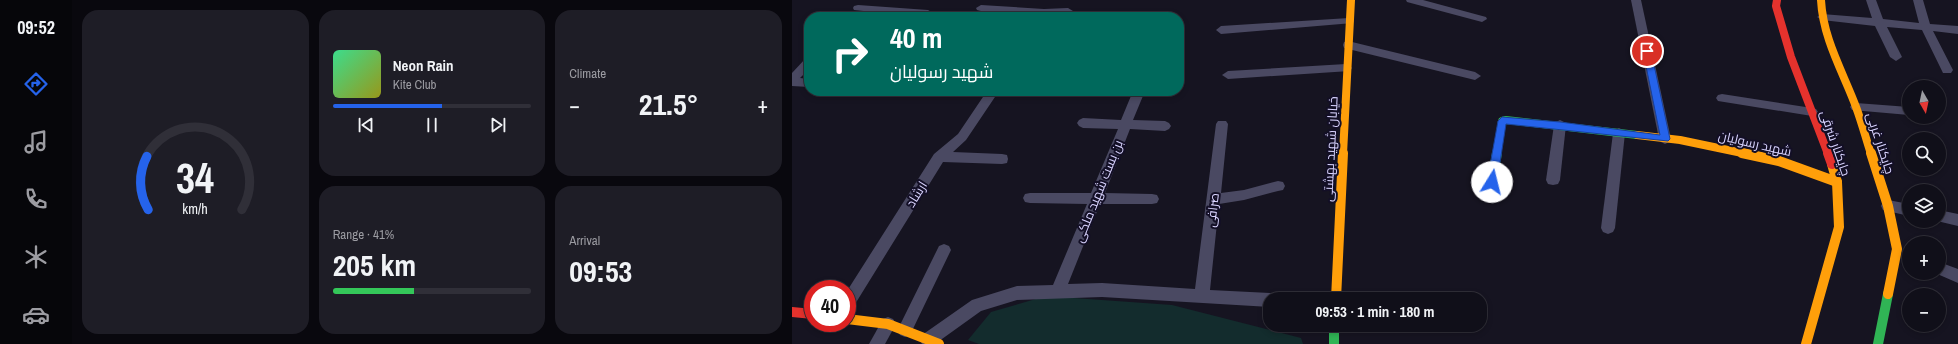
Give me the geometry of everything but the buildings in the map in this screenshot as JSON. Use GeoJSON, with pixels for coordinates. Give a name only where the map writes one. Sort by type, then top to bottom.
{"type":"FeatureCollection","features":[{"type":"Feature","properties":{"kind":"main road","name":"خیابان شهید بهشتی"},"geometry":{"type":"LineString","coordinates":[[1336,292],[1346,68],[1351,0]]}},
{"type":"Feature","properties":{"kind":"main road","name":"چایکنار شرقی"},"geometry":{"type":"LineString","coordinates":[[1777,0],[1776,6],[1791,57],[1830,157],[1837,182],[1839,227],[1806,344]]}},
{"type":"Feature","properties":{"kind":"main road","name":"چایکنار غربی"},"geometry":{"type":"LineString","coordinates":[[1821,0],[1822,17],[1837,64],[1856,107],[1902,249]]}},
{"type":"Feature","properties":{"kind":"main road","name":"شهید رسولیان"},"geometry":{"type":"LineString","coordinates":[[1492,182],[1502,121],[1560,125],[1665,139],[1779,162],[1837,182]]}},
{"type":"Feature","properties":{"kind":"main road","name":"چایکنار غربی"},"geometry":{"type":"LineString","coordinates":[[1878,344],[1902,256]]}},
{"type":"Feature","properties":{"kind":"main road"},"geometry":{"type":"LineString","coordinates":[[792,312],[804,313]]}},
{"type":"Feature","properties":{"kind":"main road"},"geometry":{"type":"LineString","coordinates":[[856,320],[888,324],[934,342]]}},
{"type":"Feature","properties":{"kind":"main road"},"geometry":{"type":"LineString","coordinates":[[1334,332],[1334,344]]}},
{"type":"Feature","properties":{"kind":"street"},"geometry":{"type":"LineString","coordinates":[[854,12],[866,0]]}},
{"type":"Feature","properties":{"kind":"street"},"geometry":{"type":"LineString","coordinates":[[1068,12],[1074,0]]}},
{"type":"Feature","properties":{"kind":"street"},"geometry":{"type":"LineString","coordinates":[[1411,0],[1482,19]]}},
{"type":"Feature","properties":{"kind":"street"},"geometry":{"type":"LineString","coordinates":[[1636,0],[1665,139]]}},
{"type":"Feature","properties":{"kind":"street"},"geometry":{"type":"LineString","coordinates":[[1871,0],[1879,22],[1896,57]]}},
{"type":"Feature","properties":{"kind":"street"},"geometry":{"type":"LineString","coordinates":[[1918,0],[1926,27],[1947,70]]}},
{"type":"Feature","properties":{"kind":"street"},"geometry":{"type":"LineString","coordinates":[[858,8],[914,12]]}},
{"type":"Feature","properties":{"kind":"street"},"geometry":{"type":"LineString","coordinates":[[981,8],[1016,12]]}},
{"type":"Feature","properties":{"kind":"street"},"geometry":{"type":"LineString","coordinates":[[1822,17],[1958,30]]}},
{"type":"Feature","properties":{"kind":"street"},"geometry":{"type":"LineString","coordinates":[[1221,30],[1349,21]]}},
{"type":"Feature","properties":{"kind":"street"},"geometry":{"type":"LineString","coordinates":[[1348,45],[1475,76]]}},
{"type":"Feature","properties":{"kind":"street"},"geometry":{"type":"LineString","coordinates":[[792,81],[804,68]]}},
{"type":"Feature","properties":{"kind":"street"},"geometry":{"type":"LineString","coordinates":[[1228,75],[1346,68]]}},
{"type":"Feature","properties":{"kind":"street"},"geometry":{"type":"LineString","coordinates":[[792,81],[804,82]]}},
{"type":"Feature","properties":{"kind":"street","name":"ارشاد"},"geometry":{"type":"LineString","coordinates":[[856,290],[939,156],[962,137],[990,96]]}},
{"type":"Feature","properties":{"kind":"street","name":"بن بست شهید ملکی"},"geometry":{"type":"LineString","coordinates":[[1058,292],[1137,96]]}},
{"type":"Feature","properties":{"kind":"street"},"geometry":{"type":"LineString","coordinates":[[1722,98],[1812,112]]}},
{"type":"Feature","properties":{"kind":"street"},"geometry":{"type":"LineString","coordinates":[[1856,107],[1902,110]]}},
{"type":"Feature","properties":{"kind":"street"},"geometry":{"type":"LineString","coordinates":[[1083,124],[1165,126]]}},
{"type":"Feature","properties":{"kind":"street","name":"صرافی"},"geometry":{"type":"LineString","coordinates":[[1202,295],[1222,124]]}},
{"type":"Feature","properties":{"kind":"street"},"geometry":{"type":"LineString","coordinates":[[1553,180],[1560,125]]}},
{"type":"Feature","properties":{"kind":"street"},"geometry":{"type":"LineString","coordinates":[[1608,228],[1619,133]]}},
{"type":"Feature","properties":{"kind":"street"},"geometry":{"type":"LineString","coordinates":[[939,156],[1002,159]]}},
{"type":"Feature","properties":{"kind":"street"},"geometry":{"type":"LineString","coordinates":[[1213,199],[1244,195],[1278,186]]}},
{"type":"Feature","properties":{"kind":"street"},"geometry":{"type":"LineString","coordinates":[[1030,198],[1152,199]]}},
{"type":"Feature","properties":{"kind":"street"},"geometry":{"type":"LineString","coordinates":[[1888,206],[1902,209]]}},
{"type":"Feature","properties":{"kind":"street"},"geometry":{"type":"LineString","coordinates":[[1946,217],[1958,220]]}},
{"type":"Feature","properties":{"kind":"street"},"geometry":{"type":"LineString","coordinates":[[905,330],[944,250]]}},
{"type":"Feature","properties":{"kind":"street"},"geometry":{"type":"LineString","coordinates":[[1946,271],[1958,276]]}},
{"type":"Feature","properties":{"kind":"street"},"geometry":{"type":"LineString","coordinates":[[934,342],[977,305],[1017,294],[1102,290],[1263,299]]}},
{"type":"Feature","properties":{"kind":"street"},"geometry":{"type":"LineString","coordinates":[[877,344],[888,324]]}},
{"type":"Feature","properties":{"kind":"green space"},"geometry":{"type":"Polygon","coordinates":[[[1046,296],[1172,305],[1263,328],[1263,332],[1278,332],[1301,338],[1303,344],[979,344],[968,340],[991,312],[1046,296]]]}},
{"type":"Feature","properties":{"kind":"traffic: fast"},"geometry":{"type":"LineString","coordinates":[[1492,182],[1502,121],[1506,120],[1637,135]]}},
{"type":"Feature","properties":{"kind":"traffic: fast"},"geometry":{"type":"LineString","coordinates":[[1878,344],[1888,294]]}},
{"type":"Feature","properties":{"kind":"traffic: fast"},"geometry":{"type":"LineString","coordinates":[[1334,332],[1334,344]]}},
{"type":"Feature","properties":{"kind":"traffic: slow"},"geometry":{"type":"LineString","coordinates":[[1336,292],[1351,0]]}},
{"type":"Feature","properties":{"kind":"traffic: slow"},"geometry":{"type":"LineString","coordinates":[[1821,0],[1822,17],[1837,64],[1856,107],[1888,206],[1897,249],[1888,294]]}},
{"type":"Feature","properties":{"kind":"traffic: slow"},"geometry":{"type":"LineString","coordinates":[[1637,135],[1680,140],[1779,161],[1837,182]]}},
{"type":"Feature","properties":{"kind":"traffic: slow"},"geometry":{"type":"LineString","coordinates":[[1806,344],[1839,227],[1837,182],[1832,164]]}},
{"type":"Feature","properties":{"kind":"traffic: slow"},"geometry":{"type":"LineString","coordinates":[[856,320],[888,324],[939,344]]}},
{"type":"Feature","properties":{"kind":"traffic: jam"},"geometry":{"type":"LineString","coordinates":[[1777,0],[1776,6],[1791,57],[1832,164]]}},
{"type":"Feature","properties":{"kind":"traffic: jam"},"geometry":{"type":"LineString","coordinates":[[792,312],[804,313]]}},
{"type":"Feature","properties":{"kind":"route"},"geometry":{"type":"LineString","coordinates":[[1492,182],[1501,123],[1502,121],[1506,120],[1560,125],[1665,139],[1647,51]]}}]}
